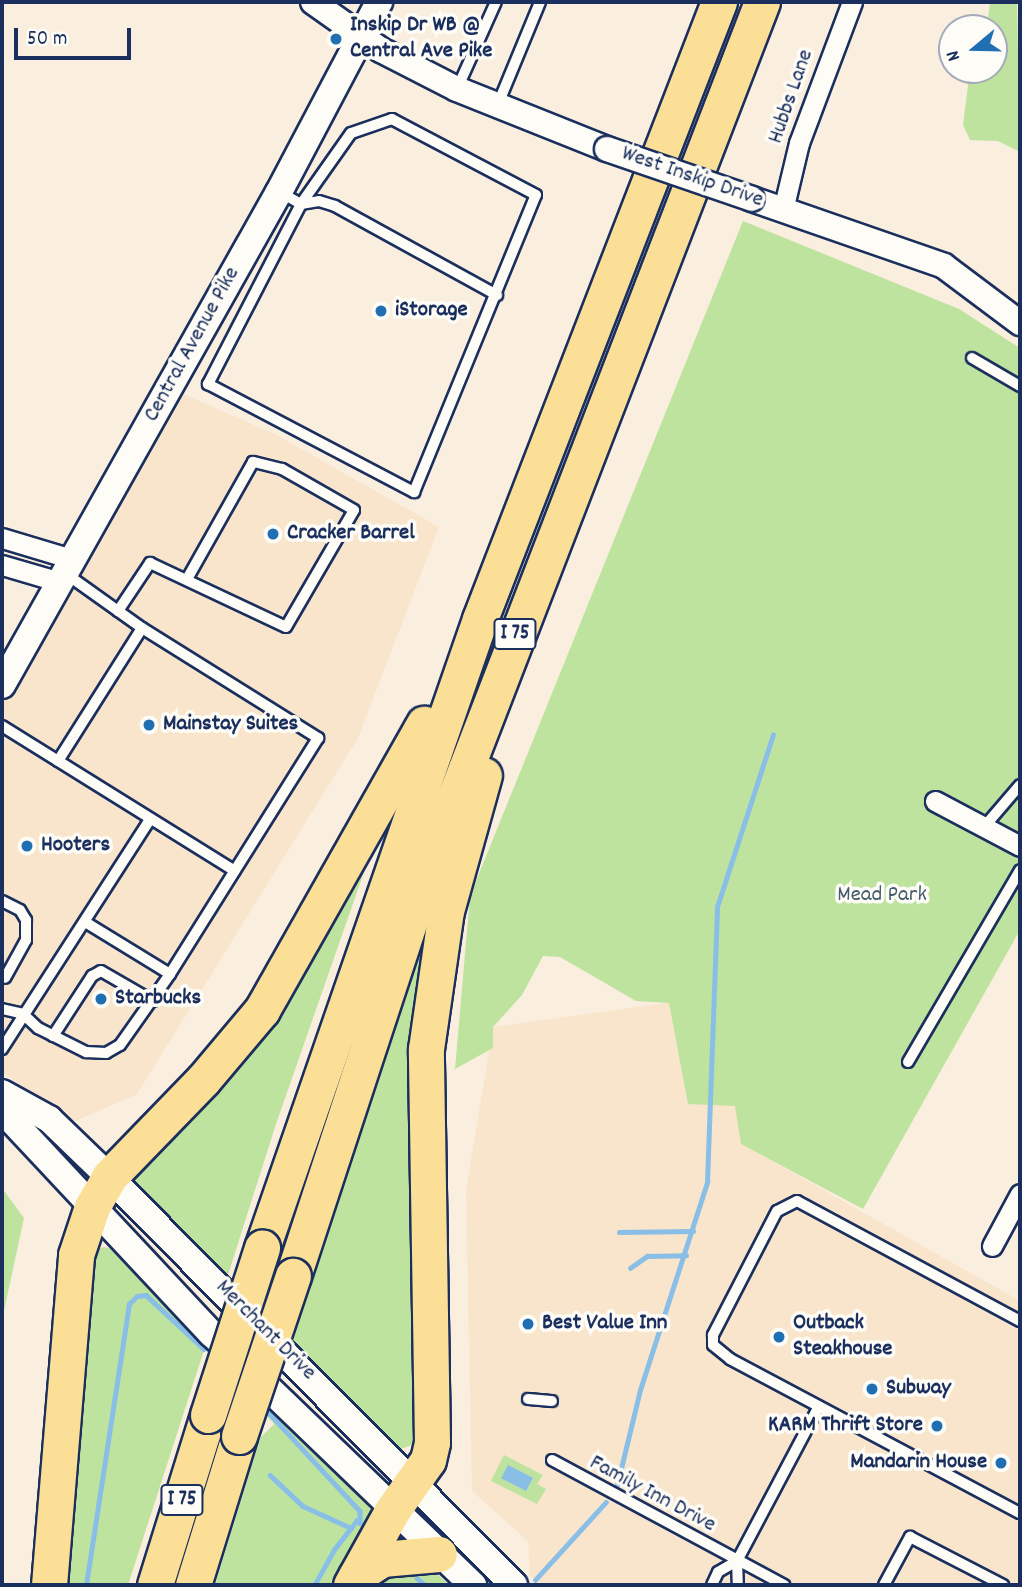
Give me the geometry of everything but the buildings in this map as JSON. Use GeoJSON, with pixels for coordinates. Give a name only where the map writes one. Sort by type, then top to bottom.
{"type":"FeatureCollection","features":[{"type":"Feature","properties":{"kind":"highway","name":"I 75"},"geometry":{"type":"LineString","coordinates":[[155,1585],[262,1248],[480,619],[719,2]]}},
{"type":"Feature","properties":{"kind":"highway","name":"I 75"},"geometry":{"type":"LineString","coordinates":[[193,1585],[239,1436],[424,877],[542,562],[762,2]]}},
{"type":"Feature","properties":{"kind":"highway"},"geometry":{"type":"LineString","coordinates":[[353,1581],[392,1511],[428,1460],[432,1442],[426,1049],[446,911],[542,562]]}},
{"type":"Feature","properties":{"kind":"highway"},"geometry":{"type":"LineString","coordinates":[[49,1585],[76,1255],[92,1207],[109,1177],[203,1080],[262,1010],[383,802],[480,619]]}},
{"type":"Feature","properties":{"kind":"highway"},"geometry":{"type":"LineString","coordinates":[[353,1581],[389,1556],[439,1554]]}},
{"type":"Feature","properties":{"kind":"main road","name":"Central Avenue Pike"},"geometry":{"type":"LineString","coordinates":[[2,685],[65,571],[290,198],[361,34],[379,2]]}},
{"type":"Feature","properties":{"kind":"main road","name":"Merchant Drive"},"geometry":{"type":"LineString","coordinates":[[2,1094],[49,1119],[514,1585]]}},
{"type":"Feature","properties":{"kind":"main road","name":"Merchant Drive"},"geometry":{"type":"LineString","coordinates":[[2,1110],[211,1333],[392,1511],[473,1585]]}},
{"type":"Feature","properties":{"kind":"street","name":"West Inskip Drive"},"geometry":{"type":"LineString","coordinates":[[313,2],[361,34],[457,89],[607,149],[944,266],[1020,323]]}},
{"type":"Feature","properties":{"kind":"street","name":"Hubbs Lane"},"geometry":{"type":"LineString","coordinates":[[783,210],[799,143],[852,2]]}},
{"type":"Feature","properties":{"kind":"street"},"geometry":{"type":"LineString","coordinates":[[2,538],[65,571]]}},
{"type":"Feature","properties":{"kind":"street"},"geometry":{"type":"LineString","coordinates":[[2,565],[65,571]]}},
{"type":"Feature","properties":{"kind":"street"},"geometry":{"type":"LineString","coordinates":[[934,801],[1020,846]]}},
{"type":"Feature","properties":{"kind":"street"},"geometry":{"type":"LineString","coordinates":[[992,1246],[1020,1194]]}},
{"type":"Feature","properties":{"kind":"lane"},"geometry":{"type":"LineString","coordinates":[[457,89],[496,2]]}},
{"type":"Feature","properties":{"kind":"lane"},"geometry":{"type":"LineString","coordinates":[[498,105],[540,2]]}},
{"type":"Feature","properties":{"kind":"lane"},"geometry":{"type":"LineString","coordinates":[[396,120],[534,192],[537,197],[418,488],[411,491],[208,384],[290,198],[357,130],[396,120]]}},
{"type":"Feature","properties":{"kind":"lane"},"geometry":{"type":"LineString","coordinates":[[290,198],[319,201],[335,206],[497,295]]}},
{"type":"Feature","properties":{"kind":"lane"},"geometry":{"type":"LineString","coordinates":[[972,358],[1020,386]]}},
{"type":"Feature","properties":{"kind":"lane"},"geometry":{"type":"LineString","coordinates":[[118,611],[150,564],[286,627],[354,510],[282,469],[253,462],[187,579]]}},
{"type":"Feature","properties":{"kind":"lane"},"geometry":{"type":"LineString","coordinates":[[2,1009],[23,1014],[53,1036],[86,1052],[106,1053],[138,1026],[318,738],[142,628],[65,571]]}},
{"type":"Feature","properties":{"kind":"lane"},"geometry":{"type":"LineString","coordinates":[[58,761],[142,628]]}},
{"type":"Feature","properties":{"kind":"lane"},"geometry":{"type":"LineString","coordinates":[[2,726],[235,871]]}},
{"type":"Feature","properties":{"kind":"lane"},"geometry":{"type":"LineString","coordinates":[[984,827],[1020,786]]}},
{"type":"Feature","properties":{"kind":"lane"},"geometry":{"type":"LineString","coordinates":[[2,1049],[150,819]]}},
{"type":"Feature","properties":{"kind":"lane"},"geometry":{"type":"LineString","coordinates":[[908,1062],[1020,870]]}},
{"type":"Feature","properties":{"kind":"lane"},"geometry":{"type":"LineString","coordinates":[[2,901],[20,910],[26,920],[26,940],[3,980]]}},
{"type":"Feature","properties":{"kind":"lane"},"geometry":{"type":"LineString","coordinates":[[85,922],[170,974]]}},
{"type":"Feature","properties":{"kind":"lane"},"geometry":{"type":"LineString","coordinates":[[53,1036],[92,976],[101,971],[153,1001]]}},
{"type":"Feature","properties":{"kind":"lane"},"geometry":{"type":"LineString","coordinates":[[1020,1321],[816,1207],[797,1201],[786,1204],[765,1233],[713,1335],[713,1345],[819,1406],[1020,1513]]}},
{"type":"Feature","properties":{"kind":"lane"},"geometry":{"type":"LineString","coordinates":[[528,1399],[552,1401]]}},
{"type":"Feature","properties":{"kind":"lane"},"geometry":{"type":"LineString","coordinates":[[738,1585],[737,1561],[819,1406]]}},
{"type":"Feature","properties":{"kind":"lane","name":"Family Inn Drive"},"geometry":{"type":"LineString","coordinates":[[552,1460],[737,1561]]}},
{"type":"Feature","properties":{"kind":"lane"},"geometry":{"type":"LineString","coordinates":[[887,1584],[910,1537],[1003,1585]]}},
{"type":"Feature","properties":{"kind":"lane"},"geometry":{"type":"LineString","coordinates":[[737,1561],[784,1585]]}},
{"type":"Feature","properties":{"kind":"lane","name":"Family Inn Drive"},"geometry":{"type":"LineString","coordinates":[[712,1585],[718,1572],[737,1561]]}},
{"type":"Feature","properties":{"kind":"shaded area"},"geometry":{"type":"Polygon","coordinates":[[[176,391],[275,434],[439,527],[358,738],[137,1094],[73,1122],[2,1072],[2,702],[176,391]]]}},
{"type":"Feature","properties":{"kind":"shaded area"},"geometry":{"type":"Polygon","coordinates":[[[738,993],[742,1144],[1020,1301],[1020,1585],[543,1585],[530,1576],[528,1541],[472,1491],[466,1190],[493,1027],[738,993]]]}},
{"type":"Feature","properties":{"kind":"green space"},"geometry":{"type":"Polygon","coordinates":[[[990,2],[1017,2],[1020,152],[998,141],[970,140],[963,125],[968,84],[1008,84],[1008,14],[989,14],[990,2]]]}},
{"type":"Feature","properties":{"kind":"green space","name":"Mead Park"},"geometry":{"type":"Polygon","coordinates":[[[743,221],[959,309],[1020,348],[1020,930],[863,1209],[741,1144],[735,1106],[688,1104],[669,1003],[636,1001],[560,957],[543,956],[522,995],[493,1027],[493,1048],[455,1069],[470,896],[743,221]]]}},
{"type":"Feature","properties":{"kind":"green space"},"geometry":{"type":"Polygon","coordinates":[[[370,855],[276,1124],[227,1278],[131,1179],[370,855]]]}},
{"type":"Feature","properties":{"kind":"green space"},"geometry":{"type":"Polygon","coordinates":[[[430,926],[423,1414],[414,1444],[401,1449],[290,1341],[430,926]]]}},
{"type":"Feature","properties":{"kind":"green space"},"geometry":{"type":"Polygon","coordinates":[[[2,1188],[24,1218],[2,1320],[2,1188]]]}},
{"type":"Feature","properties":{"kind":"green space"},"geometry":{"type":"Polygon","coordinates":[[[104,1247],[113,1249],[206,1344],[128,1585],[63,1585],[93,1251],[104,1247]]]}},
{"type":"Feature","properties":{"kind":"green space"},"geometry":{"type":"Polygon","coordinates":[[[270,1406],[375,1513],[334,1585],[215,1585],[260,1438],[274,1424],[267,1416],[270,1406]]]}},
{"type":"Feature","properties":{"kind":"green space"},"geometry":{"type":"Polygon","coordinates":[[[504,1455],[543,1475],[537,1484],[546,1489],[537,1504],[491,1481],[504,1455]]]}},
{"type":"Feature","properties":{"kind":"green space"},"geometry":{"type":"Polygon","coordinates":[[[416,1505],[499,1585],[487,1585],[474,1574],[411,1507],[416,1505]]]}},
{"type":"Feature","properties":{"kind":"green space"},"geometry":{"type":"Polygon","coordinates":[[[433,1570],[449,1585],[366,1585],[381,1572],[433,1570]]]}},
{"type":"Feature","properties":{"kind":"water"},"geometry":{"type":"Polygon","coordinates":[[[508,1465],[533,1478],[526,1491],[501,1478],[508,1465]]]}},
{"type":"Feature","properties":{"kind":"waterway"},"geometry":{"type":"LineString","coordinates":[[617,1485],[640,1390],[707,1182],[717,907],[773,735]]}},
{"type":"Feature","properties":{"kind":"waterway"},"geometry":{"type":"LineString","coordinates":[[619,1232],[693,1231]]}},
{"type":"Feature","properties":{"kind":"waterway"},"geometry":{"type":"LineString","coordinates":[[630,1268],[647,1256],[686,1255]]}},
{"type":"Feature","properties":{"kind":"waterway"},"geometry":{"type":"LineString","coordinates":[[86,1585],[129,1304],[137,1296],[146,1295],[204,1349]]}},
{"type":"Feature","properties":{"kind":"waterway"},"geometry":{"type":"LineString","coordinates":[[268,1412],[360,1511],[360,1523],[357,1521],[335,1549],[315,1585]]}},
{"type":"Feature","properties":{"kind":"waterway"},"geometry":{"type":"LineString","coordinates":[[270,1475],[303,1506],[351,1528]]}},
{"type":"Feature","properties":{"kind":"waterway"},"geometry":{"type":"LineString","coordinates":[[535,1580],[606,1502]]}},
{"type":"Feature","properties":{"kind":"waterway"},"geometry":{"type":"LineString","coordinates":[[417,1578],[425,1585]]}},
{"type":"Feature","properties":{"kind":"place","name":"Inskip Dr WB @ Central Ave Pike"},"geometry":{"type":"Point","coordinates":[336,39]}},
{"type":"Feature","properties":{"kind":"place","name":"iStorage"},"geometry":{"type":"Point","coordinates":[381,311]}},
{"type":"Feature","properties":{"kind":"place","name":"Cracker Barrel"},"geometry":{"type":"Point","coordinates":[273,534]}},
{"type":"Feature","properties":{"kind":"place","name":"Mainstay Suites"},"geometry":{"type":"Point","coordinates":[149,725]}},
{"type":"Feature","properties":{"kind":"place","name":"Hooters"},"geometry":{"type":"Point","coordinates":[27,846]}},
{"type":"Feature","properties":{"kind":"place","name":"Starbucks"},"geometry":{"type":"Point","coordinates":[101,999]}},
{"type":"Feature","properties":{"kind":"place","name":"Best Value Inn"},"geometry":{"type":"Point","coordinates":[528,1324]}},
{"type":"Feature","properties":{"kind":"place","name":"Outback Steakhouse"},"geometry":{"type":"Point","coordinates":[779,1337]}},
{"type":"Feature","properties":{"kind":"place","name":"Subway"},"geometry":{"type":"Point","coordinates":[872,1389]}},
{"type":"Feature","properties":{"kind":"place","name":"KARM Thrift Store"},"geometry":{"type":"Point","coordinates":[937,1426]}},
{"type":"Feature","properties":{"kind":"place","name":"Mandarin House"},"geometry":{"type":"Point","coordinates":[1001,1463]}}]}
